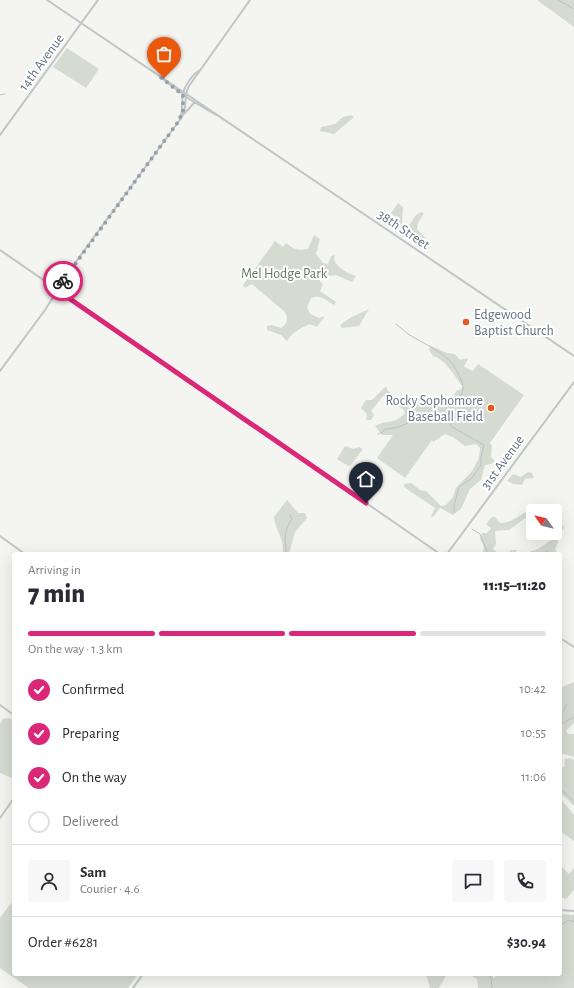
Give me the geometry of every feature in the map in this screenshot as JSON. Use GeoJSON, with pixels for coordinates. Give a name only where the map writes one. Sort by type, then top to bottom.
{"type":"FeatureCollection","features":[{"type":"Feature","properties":{"kind":"street","name":"38th Street"},"geometry":{"type":"LineString","coordinates":[[47,0],[574,356]]}},
{"type":"Feature","properties":{"kind":"street","name":"14th Avenue"},"geometry":{"type":"LineString","coordinates":[[0,135],[98,0]]}},
{"type":"Feature","properties":{"kind":"street"},"geometry":{"type":"LineString","coordinates":[[178,122],[183,111],[185,92],[193,76],[201,69],[250,0]]}},
{"type":"Feature","properties":{"kind":"street","name":"38th Street"},"geometry":{"type":"LineString","coordinates":[[159,76],[184,96],[222,119]]}},
{"type":"Feature","properties":{"kind":"street"},"geometry":{"type":"LineString","coordinates":[[184,96],[186,108],[184,114]]}},
{"type":"Feature","properties":{"kind":"street"},"geometry":{"type":"LineString","coordinates":[[0,371],[40,316],[74,263],[184,114],[192,104],[196,103]]}},
{"type":"Feature","properties":{"kind":"street"},"geometry":{"type":"LineString","coordinates":[[0,250],[437,552]]}},
{"type":"Feature","properties":{"kind":"street","name":"31st Avenue"},"geometry":{"type":"LineString","coordinates":[[448,552],[574,382]]}},
{"type":"Feature","properties":{"kind":"street"},"geometry":{"type":"LineString","coordinates":[[0,536],[23,552]]}},
{"type":"Feature","properties":{"kind":"street"},"geometry":{"type":"LineString","coordinates":[[562,639],[574,647]]}},
{"type":"Feature","properties":{"kind":"street"},"geometry":{"type":"LineString","coordinates":[[0,705],[12,714]]}},
{"type":"Feature","properties":{"kind":"street"},"geometry":{"type":"LineString","coordinates":[[0,818],[12,801]]}},
{"type":"Feature","properties":{"kind":"street"},"geometry":{"type":"LineString","coordinates":[[562,910],[574,911]]}},
{"type":"Feature","properties":{"kind":"street"},"geometry":{"type":"LineString","coordinates":[[133,988],[142,976]]}},
{"type":"Feature","properties":{"kind":"green space"},"geometry":{"type":"Polygon","coordinates":[[[537,0],[574,0],[574,27],[537,0]]]}},
{"type":"Feature","properties":{"kind":"green space"},"geometry":{"type":"Polygon","coordinates":[[[67,48],[99,69],[86,88],[53,67],[67,48]]]}},
{"type":"Feature","properties":{"kind":"green space"},"geometry":{"type":"Polygon","coordinates":[[[351,115],[354,117],[334,134],[320,131],[321,127],[335,124],[343,117],[351,115]]]}},
{"type":"Feature","properties":{"kind":"green space"},"geometry":{"type":"Polygon","coordinates":[[[398,203],[403,207],[402,224],[397,230],[395,228],[396,218],[391,213],[398,203]]]}},
{"type":"Feature","properties":{"kind":"green space"},"geometry":{"type":"Polygon","coordinates":[[[421,212],[424,213],[418,223],[417,229],[425,238],[421,247],[403,234],[416,215],[421,212]]]}},
{"type":"Feature","properties":{"kind":"green space","name":"Mel Hodge Park"},"geometry":{"type":"Polygon","coordinates":[[[314,235],[320,239],[316,254],[323,263],[328,264],[331,256],[335,255],[334,260],[338,266],[346,272],[356,276],[352,282],[336,275],[331,276],[324,273],[320,277],[320,281],[323,284],[320,291],[336,302],[334,305],[320,297],[311,298],[307,307],[310,314],[319,318],[325,316],[317,327],[310,324],[294,333],[287,341],[281,335],[267,330],[267,326],[272,325],[281,328],[285,324],[287,317],[285,312],[252,284],[245,288],[243,285],[275,241],[283,247],[286,243],[296,249],[304,250],[308,249],[314,235]]]}},
{"type":"Feature","properties":{"kind":"green space"},"geometry":{"type":"Polygon","coordinates":[[[369,309],[359,326],[342,328],[340,325],[350,318],[369,309]]]}},
{"type":"Feature","properties":{"kind":"green space"},"geometry":{"type":"Polygon","coordinates":[[[431,346],[447,353],[455,354],[460,360],[468,358],[464,367],[473,371],[478,364],[524,395],[490,443],[492,446],[491,457],[495,461],[491,464],[485,465],[481,480],[470,489],[461,509],[453,515],[440,508],[433,517],[431,516],[435,508],[404,487],[404,484],[411,483],[420,490],[426,491],[441,506],[446,505],[453,497],[456,488],[472,471],[479,458],[480,448],[476,444],[465,446],[453,437],[445,434],[433,442],[432,440],[405,478],[377,458],[393,435],[382,435],[375,426],[397,420],[405,413],[404,410],[383,396],[371,411],[374,415],[371,420],[366,420],[367,414],[361,408],[366,400],[372,400],[386,386],[389,393],[401,401],[409,404],[416,403],[423,397],[442,406],[452,399],[457,390],[460,390],[465,384],[462,386],[446,364],[433,356],[429,350],[431,346]]]}},
{"type":"Feature","properties":{"kind":"green space"},"geometry":{"type":"Polygon","coordinates":[[[345,446],[353,449],[359,447],[363,449],[351,465],[348,466],[337,459],[345,446]]]}},
{"type":"Feature","properties":{"kind":"green space"},"geometry":{"type":"Polygon","coordinates":[[[528,472],[532,473],[534,478],[525,479],[522,485],[507,481],[513,474],[521,477],[528,472]]]}},
{"type":"Feature","properties":{"kind":"green space"},"geometry":{"type":"Polygon","coordinates":[[[287,500],[298,513],[305,513],[307,518],[295,532],[290,552],[282,552],[283,545],[274,517],[287,500]]]}},
{"type":"Feature","properties":{"kind":"green space"},"geometry":{"type":"Polygon","coordinates":[[[526,512],[526,517],[509,530],[495,531],[496,544],[493,549],[497,552],[483,552],[484,547],[480,539],[482,533],[487,533],[491,528],[486,524],[492,517],[495,517],[500,523],[505,523],[526,512]]]}},
{"type":"Feature","properties":{"kind":"green space"},"geometry":{"type":"Polygon","coordinates":[[[552,540],[558,540],[555,549],[557,552],[530,552],[538,549],[552,540]]]}},
{"type":"Feature","properties":{"kind":"green space"},"geometry":{"type":"Polygon","coordinates":[[[511,550],[517,550],[516,552],[509,552],[511,550]]]}},
{"type":"Feature","properties":{"kind":"green space"},"geometry":{"type":"Polygon","coordinates":[[[574,682],[574,723],[566,731],[568,734],[574,734],[574,757],[564,754],[562,755],[562,687],[574,682]]]}},
{"type":"Feature","properties":{"kind":"green space"},"geometry":{"type":"Polygon","coordinates":[[[9,718],[12,720],[12,778],[0,773],[0,724],[3,719],[9,718]]]}},
{"type":"Feature","properties":{"kind":"green space"},"geometry":{"type":"Polygon","coordinates":[[[570,758],[574,760],[574,806],[562,795],[562,768],[564,767],[565,759],[570,758]]]}},
{"type":"Feature","properties":{"kind":"green space"},"geometry":{"type":"Polygon","coordinates":[[[562,800],[574,815],[574,841],[562,832],[562,800]]]}},
{"type":"Feature","properties":{"kind":"green space"},"geometry":{"type":"Polygon","coordinates":[[[562,866],[569,874],[574,868],[574,890],[566,899],[562,898],[562,866]]]}},
{"type":"Feature","properties":{"kind":"green space"},"geometry":{"type":"Polygon","coordinates":[[[12,902],[12,976],[137,976],[128,988],[29,988],[0,968],[0,918],[12,902]]]}},
{"type":"Feature","properties":{"kind":"green space"},"geometry":{"type":"Polygon","coordinates":[[[562,914],[574,915],[574,988],[478,988],[477,979],[472,976],[492,976],[494,979],[496,976],[562,976],[562,914]]]}},
{"type":"Feature","properties":{"kind":"green space"},"geometry":{"type":"Polygon","coordinates":[[[427,976],[446,976],[439,988],[430,988],[427,976]]]}},
{"type":"Feature","properties":{"kind":"waterway"},"geometry":{"type":"LineString","coordinates":[[558,0],[574,9]]}},
{"type":"Feature","properties":{"kind":"waterway"},"geometry":{"type":"LineString","coordinates":[[0,95],[5,94]]}},
{"type":"Feature","properties":{"kind":"waterway"},"geometry":{"type":"LineString","coordinates":[[396,324],[408,334],[439,352],[454,366],[463,386],[463,392],[448,415],[449,421],[452,427],[484,445],[481,465],[472,478],[460,486],[454,506],[454,512]]}},
{"type":"Feature","properties":{"kind":"waterway"},"geometry":{"type":"LineString","coordinates":[[378,434],[383,432],[385,429],[398,427],[417,419],[433,415],[437,417],[442,416],[448,422]]}},
{"type":"Feature","properties":{"kind":"waterway"},"geometry":{"type":"LineString","coordinates":[[286,552],[285,536],[292,519],[290,515]]}},
{"type":"Feature","properties":{"kind":"waterway"},"geometry":{"type":"LineString","coordinates":[[472,529],[480,534],[487,552]]}},
{"type":"Feature","properties":{"kind":"waterway"},"geometry":{"type":"LineString","coordinates":[[562,723],[562,714],[567,704]]}},
{"type":"Feature","properties":{"kind":"waterway"},"geometry":{"type":"LineString","coordinates":[[562,724],[574,717]]}},
{"type":"Feature","properties":{"kind":"waterway"},"geometry":{"type":"LineString","coordinates":[[562,791],[574,801]]}},
{"type":"Feature","properties":{"kind":"waterway"},"geometry":{"type":"LineString","coordinates":[[562,923],[568,920],[574,922],[574,916]]}},
{"type":"Feature","properties":{"kind":"waterway"},"geometry":{"type":"LineString","coordinates":[[490,976],[492,988]]}},
{"type":"Feature","properties":{"kind":"way so far"},"geometry":{"type":"LineString","coordinates":[[63,281],[74,263],[178,122],[183,111],[183,95],[159,76],[164,78]]}},
{"type":"Feature","properties":{"kind":"place","name":"Edgewood Baptist Church"},"geometry":{"type":"Point","coordinates":[466,322]}},
{"type":"Feature","properties":{"kind":"place","name":"Rocky Sophomore Baseball Field"},"geometry":{"type":"Point","coordinates":[491,408]}},
{"type":"Feature","properties":{"kind":"route"},"geometry":{"type":"LineString","coordinates":[[63,281],[57,290],[366,503]]}}]}
